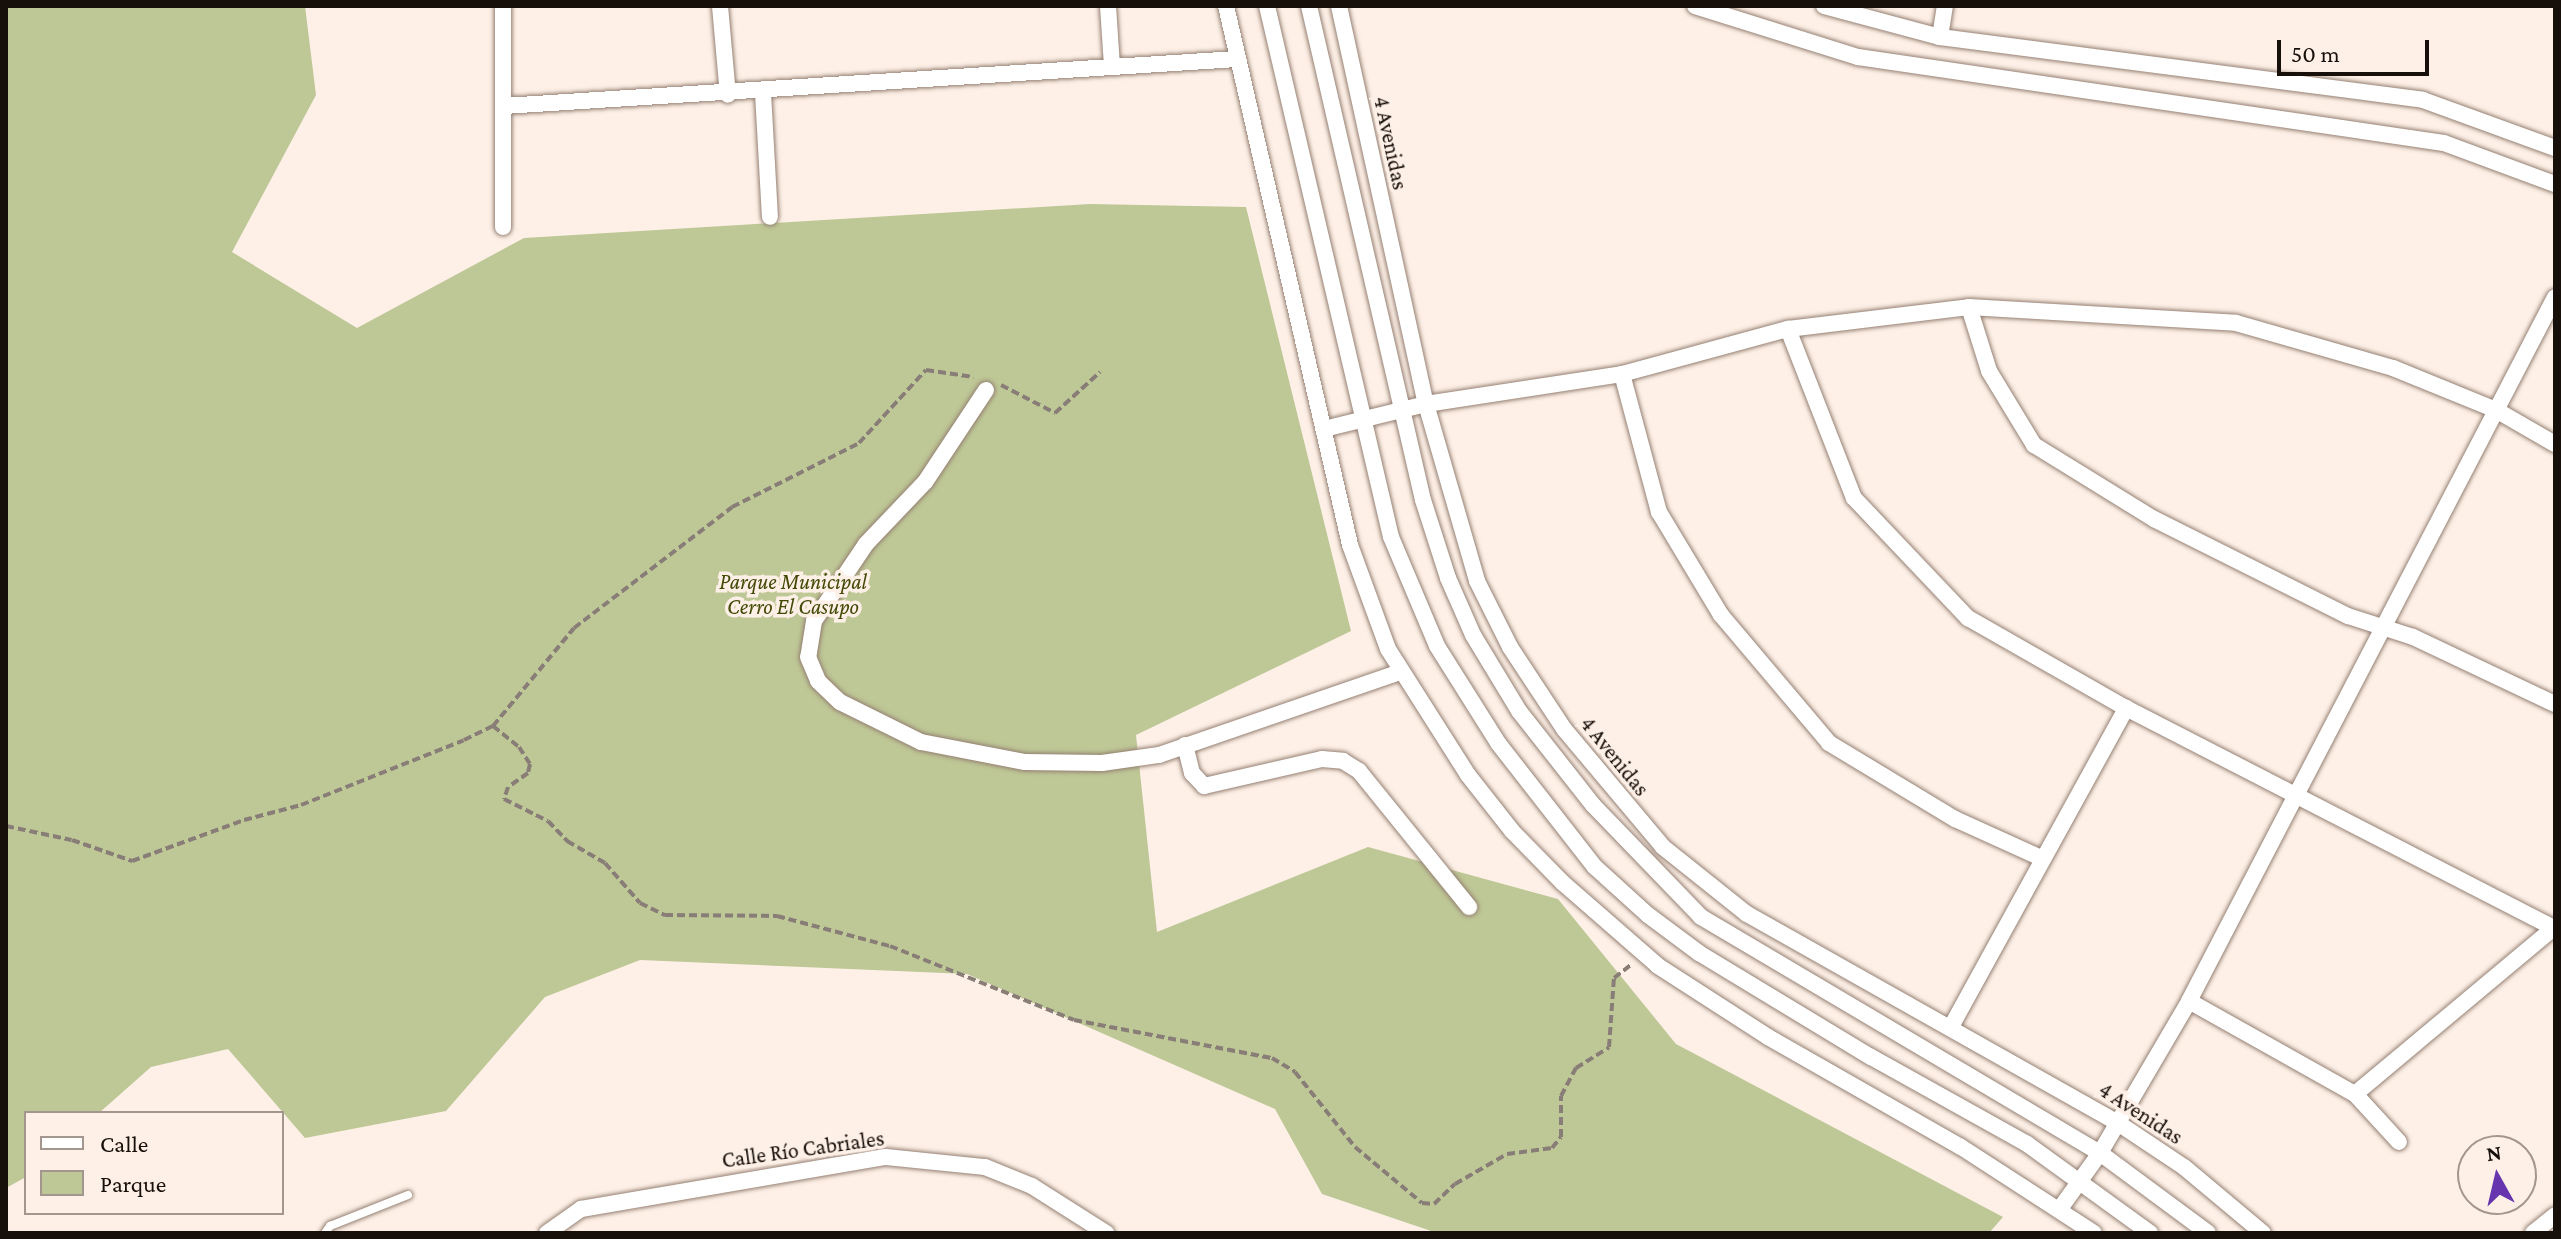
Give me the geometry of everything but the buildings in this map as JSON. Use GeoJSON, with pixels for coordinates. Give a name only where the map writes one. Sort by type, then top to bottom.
{"type":"FeatureCollection","features":[{"type":"Feature","properties":{"kind":"street"},"geometry":{"type":"LineString","coordinates":[[503,6],[503,227]]}},
{"type":"Feature","properties":{"kind":"street"},"geometry":{"type":"LineString","coordinates":[[720,6],[728,95]]}},
{"type":"Feature","properties":{"kind":"street"},"geometry":{"type":"LineString","coordinates":[[1108,6],[1112,66]]}},
{"type":"Feature","properties":{"kind":"street"},"geometry":{"type":"LineString","coordinates":[[1226,6],[1350,545],[1400,672],[1512,831],[1644,954],[1768,1037],[1906,1113],[2094,1233]]}},
{"type":"Feature","properties":{"kind":"street"},"geometry":{"type":"LineString","coordinates":[[1267,6],[1391,537],[1437,646],[1506,755],[1595,867],[1699,953],[2081,1179],[2150,1233]]}},
{"type":"Feature","properties":{"kind":"street"},"geometry":{"type":"LineString","coordinates":[[1309,6],[1401,410],[1448,578],[1473,635],[1519,711],[1639,856],[1723,931],[2100,1153],[2208,1233]]}},
{"type":"Feature","properties":{"kind":"street","name":"4 Avenidas"},"geometry":{"type":"LineString","coordinates":[[1339,6],[1426,404],[1477,581],[1510,647],[1564,729],[1663,847],[1747,914],[1952,1025],[2118,1123],[2184,1167],[2263,1233]]}},
{"type":"Feature","properties":{"kind":"street"},"geometry":{"type":"LineString","coordinates":[[1695,6],[1858,57],[2444,143],[2555,184]]}},
{"type":"Feature","properties":{"kind":"street"},"geometry":{"type":"LineString","coordinates":[[1824,6],[1940,37],[2423,100],[2555,148]]}},
{"type":"Feature","properties":{"kind":"street"},"geometry":{"type":"LineString","coordinates":[[1940,37],[1945,6]]}},
{"type":"Feature","properties":{"kind":"street"},"geometry":{"type":"LineString","coordinates":[[504,106],[763,93],[1237,59]]}},
{"type":"Feature","properties":{"kind":"street"},"geometry":{"type":"LineString","coordinates":[[763,93],[770,217]]}},
{"type":"Feature","properties":{"kind":"street"},"geometry":{"type":"LineString","coordinates":[[2059,1210],[2100,1153],[2189,1001],[2555,297]]}},
{"type":"Feature","properties":{"kind":"street"},"geometry":{"type":"LineString","coordinates":[[1324,429],[1426,404],[1622,374],[1788,329],[1969,307],[2236,323],[2393,368],[2496,410],[2555,444]]}},
{"type":"Feature","properties":{"kind":"street"},"geometry":{"type":"LineString","coordinates":[[1969,307],[1989,371],[2034,445],[2154,519],[2348,616],[2386,627],[2555,704]]}},
{"type":"Feature","properties":{"kind":"street"},"geometry":{"type":"LineString","coordinates":[[1788,329],[1854,498],[1968,618],[2126,708],[2555,927],[2355,1094]]}},
{"type":"Feature","properties":{"kind":"street"},"geometry":{"type":"LineString","coordinates":[[1622,374],[1659,512],[1721,615],[1829,743],[1955,819],[2041,858]]}},
{"type":"Feature","properties":{"kind":"street"},"geometry":{"type":"LineString","coordinates":[[984,383],[925,482],[866,544],[814,621],[808,657],[818,681],[840,702],[921,742],[1025,762],[1102,763],[1185,745],[1400,672]]}},
{"type":"Feature","properties":{"kind":"street"},"geometry":{"type":"LineString","coordinates":[[1952,1025],[2126,708]]}},
{"type":"Feature","properties":{"kind":"street"},"geometry":{"type":"LineString","coordinates":[[1185,745],[1192,773],[1204,786],[1322,759],[1343,761],[1359,771],[1469,907]]}},
{"type":"Feature","properties":{"kind":"street"},"geometry":{"type":"LineString","coordinates":[[2189,1001],[2355,1094],[2399,1142]]}},
{"type":"Feature","properties":{"kind":"street","name":"Calle Río Cabriales"},"geometry":{"type":"LineString","coordinates":[[547,1233],[581,1209],[886,1157],[985,1167],[1032,1186],[1106,1233]]}},
{"type":"Feature","properties":{"kind":"street"},"geometry":{"type":"LineString","coordinates":[[2533,1233],[2555,1215]]}},
{"type":"Feature","properties":{"kind":"lane"},"geometry":{"type":"LineString","coordinates":[[325,1233],[330,1226],[408,1195]]}},
{"type":"Feature","properties":{"kind":"path"},"geometry":{"type":"LineString","coordinates":[[6,826],[72,840],[132,861],[244,820],[301,805],[493,726],[574,628],[732,507],[859,443],[926,370],[1015,389],[1055,413],[1100,372]]}},
{"type":"Feature","properties":{"kind":"path"},"geometry":{"type":"LineString","coordinates":[[493,726],[519,747],[530,764],[528,773],[508,787],[504,799],[548,821],[567,841],[605,863],[640,903],[665,915],[777,916],[890,946],[1074,1020],[1272,1058],[1295,1072],[1355,1147],[1422,1203],[1434,1204],[1455,1184],[1507,1154],[1552,1148],[1561,1137],[1561,1096],[1576,1068],[1609,1047],[1614,978],[1644,954]]}},
{"type":"Feature","properties":{"kind":"green space","name":"Parque Municipal Cerro El Casupo"},"geometry":{"type":"Polygon","coordinates":[[[6,6],[305,6],[316,95],[232,252],[357,328],[524,238],[1090,204],[1246,207],[1351,631],[1136,735],[1157,932],[1368,847],[1558,899],[1676,1044],[2003,1217],[1989,1233],[1437,1233],[1322,1194],[1275,1109],[967,974],[640,960],[545,997],[446,1111],[305,1138],[228,1049],[151,1067],[101,1111],[24,1111],[24,1178],[6,1188],[6,6]]]}}]}
